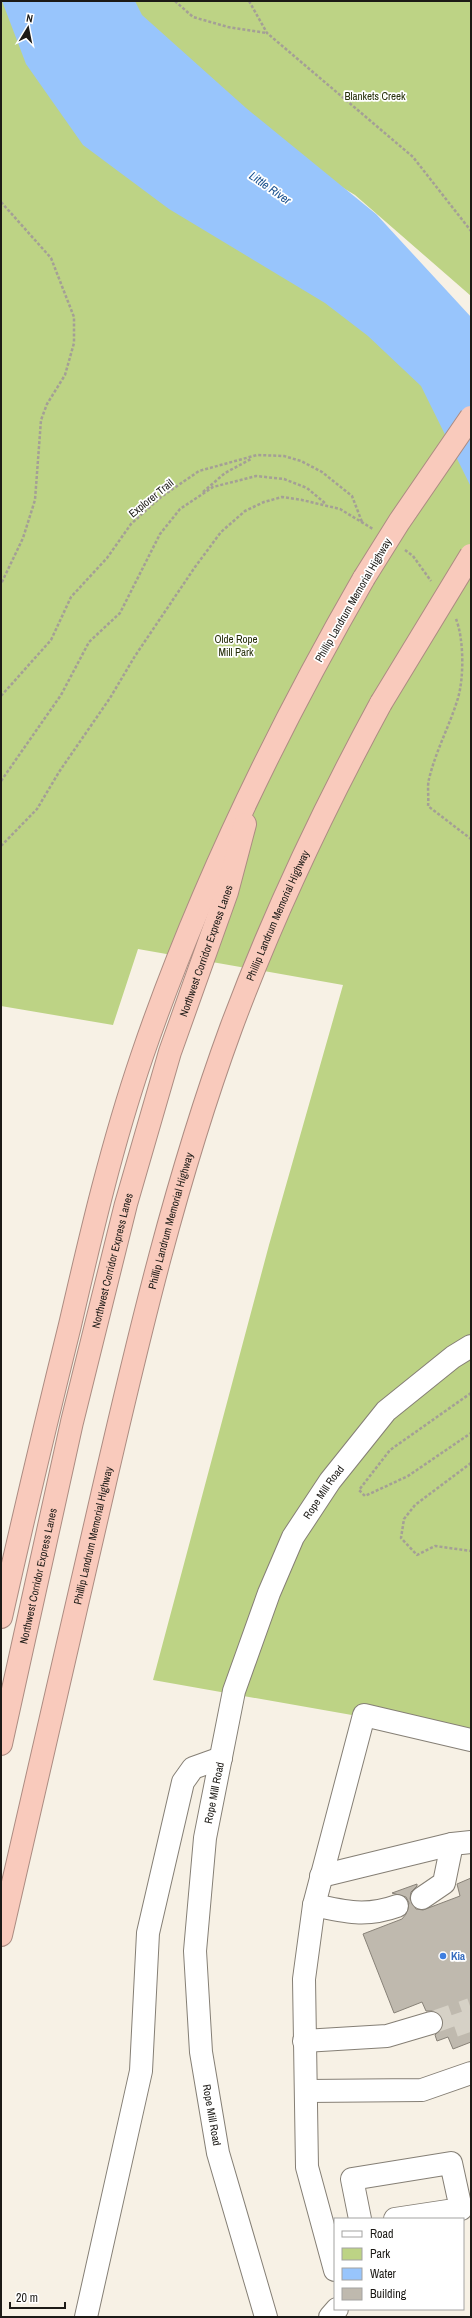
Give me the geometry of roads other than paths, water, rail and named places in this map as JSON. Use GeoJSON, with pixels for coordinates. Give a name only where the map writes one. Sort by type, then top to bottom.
{"type":"FeatureCollection","features":[{"type":"Feature","properties":{"kind":"highway","name":"Phillip Landrum Memorial Highway"},"geometry":{"type":"LineString","coordinates":[[1,1617],[98,1201],[142,1057],[167,988],[208,884],[253,785],[326,644],[364,578],[399,522],[471,417]]}},
{"type":"Feature","properties":{"kind":"highway","name":"Phillip Landrum Memorial Highway"},"geometry":{"type":"LineString","coordinates":[[1,1935],[123,1406],[170,1222],[198,1124],[231,1029],[266,939],[338,784],[382,703],[471,555]]}},
{"type":"Feature","properties":{"kind":"highway","name":"Northwest Corridor Express Lanes"},"geometry":{"type":"LineString","coordinates":[[1,1744],[72,1422],[126,1204],[170,1052],[227,892],[243,836],[253,785]]}},
{"type":"Feature","properties":{"kind":"street","name":"Rope Mill Road"},"geometry":{"type":"LineString","coordinates":[[266,2317],[218,2153],[201,2052],[195,1951],[205,1838],[234,1691],[268,1593],[293,1536],[330,1481],[386,1411],[453,1357],[471,1346]]}},
{"type":"Feature","properties":{"kind":"street"},"geometry":{"type":"LineString","coordinates":[[334,2262],[330,2229],[307,2167],[307,2091],[304,2041],[304,1979],[314,1906],[321,1876],[364,1715],[471,1740]]}},
{"type":"Feature","properties":{"kind":"street"},"geometry":{"type":"LineString","coordinates":[[86,2317],[141,2071],[148,1933],[183,1782],[193,1768],[221,1758]]}},
{"type":"Feature","properties":{"kind":"street"},"geometry":{"type":"LineString","coordinates":[[321,1876],[462,1843]]}},
{"type":"Feature","properties":{"kind":"street"},"geometry":{"type":"LineString","coordinates":[[422,1898],[444,1883],[462,1843]]}},
{"type":"Feature","properties":{"kind":"street"},"geometry":{"type":"LineString","coordinates":[[314,1906],[353,1914],[384,1911],[397,1906]]}},
{"type":"Feature","properties":{"kind":"street"},"geometry":{"type":"LineString","coordinates":[[304,2041],[387,2036],[431,2024]]}},
{"type":"Feature","properties":{"kind":"street"},"geometry":{"type":"LineString","coordinates":[[307,2091],[422,2090],[471,2074]]}},
{"type":"Feature","properties":{"kind":"street"},"geometry":{"type":"LineString","coordinates":[[360,2218],[352,2179],[451,2163],[461,2209],[402,2218]]}},
{"type":"Feature","properties":{"kind":"water","name":"Little River"},"geometry":{"type":"Polygon","coordinates":[[[2,1],[135,1],[142,15],[246,108],[376,214],[471,317],[471,487],[421,386],[368,336],[325,303],[169,209],[83,145],[26,64],[2,1]]]}},
{"type":"Feature","properties":{"kind":"tunnel"},"geometry":{"type":"LineString","coordinates":[[431,2023],[471,2009]]}},
{"type":"Feature","properties":{"kind":"tunnel"},"geometry":{"type":"LineString","coordinates":[[461,2012],[471,2041]]}},
{"type":"Feature","properties":{"kind":"place","name":"Kia"},"geometry":{"type":"Point","coordinates":[443,1956]}},
{"type":"Feature","properties":{"kind":"park label","name":"Blankets Creek"},"geometry":{"type":"Point","coordinates":[375,96]}},
{"type":"Feature","properties":{"kind":"park label","name":"Olde Rope Mill Park"},"geometry":{"type":"Point","coordinates":[236,645]}}]}
